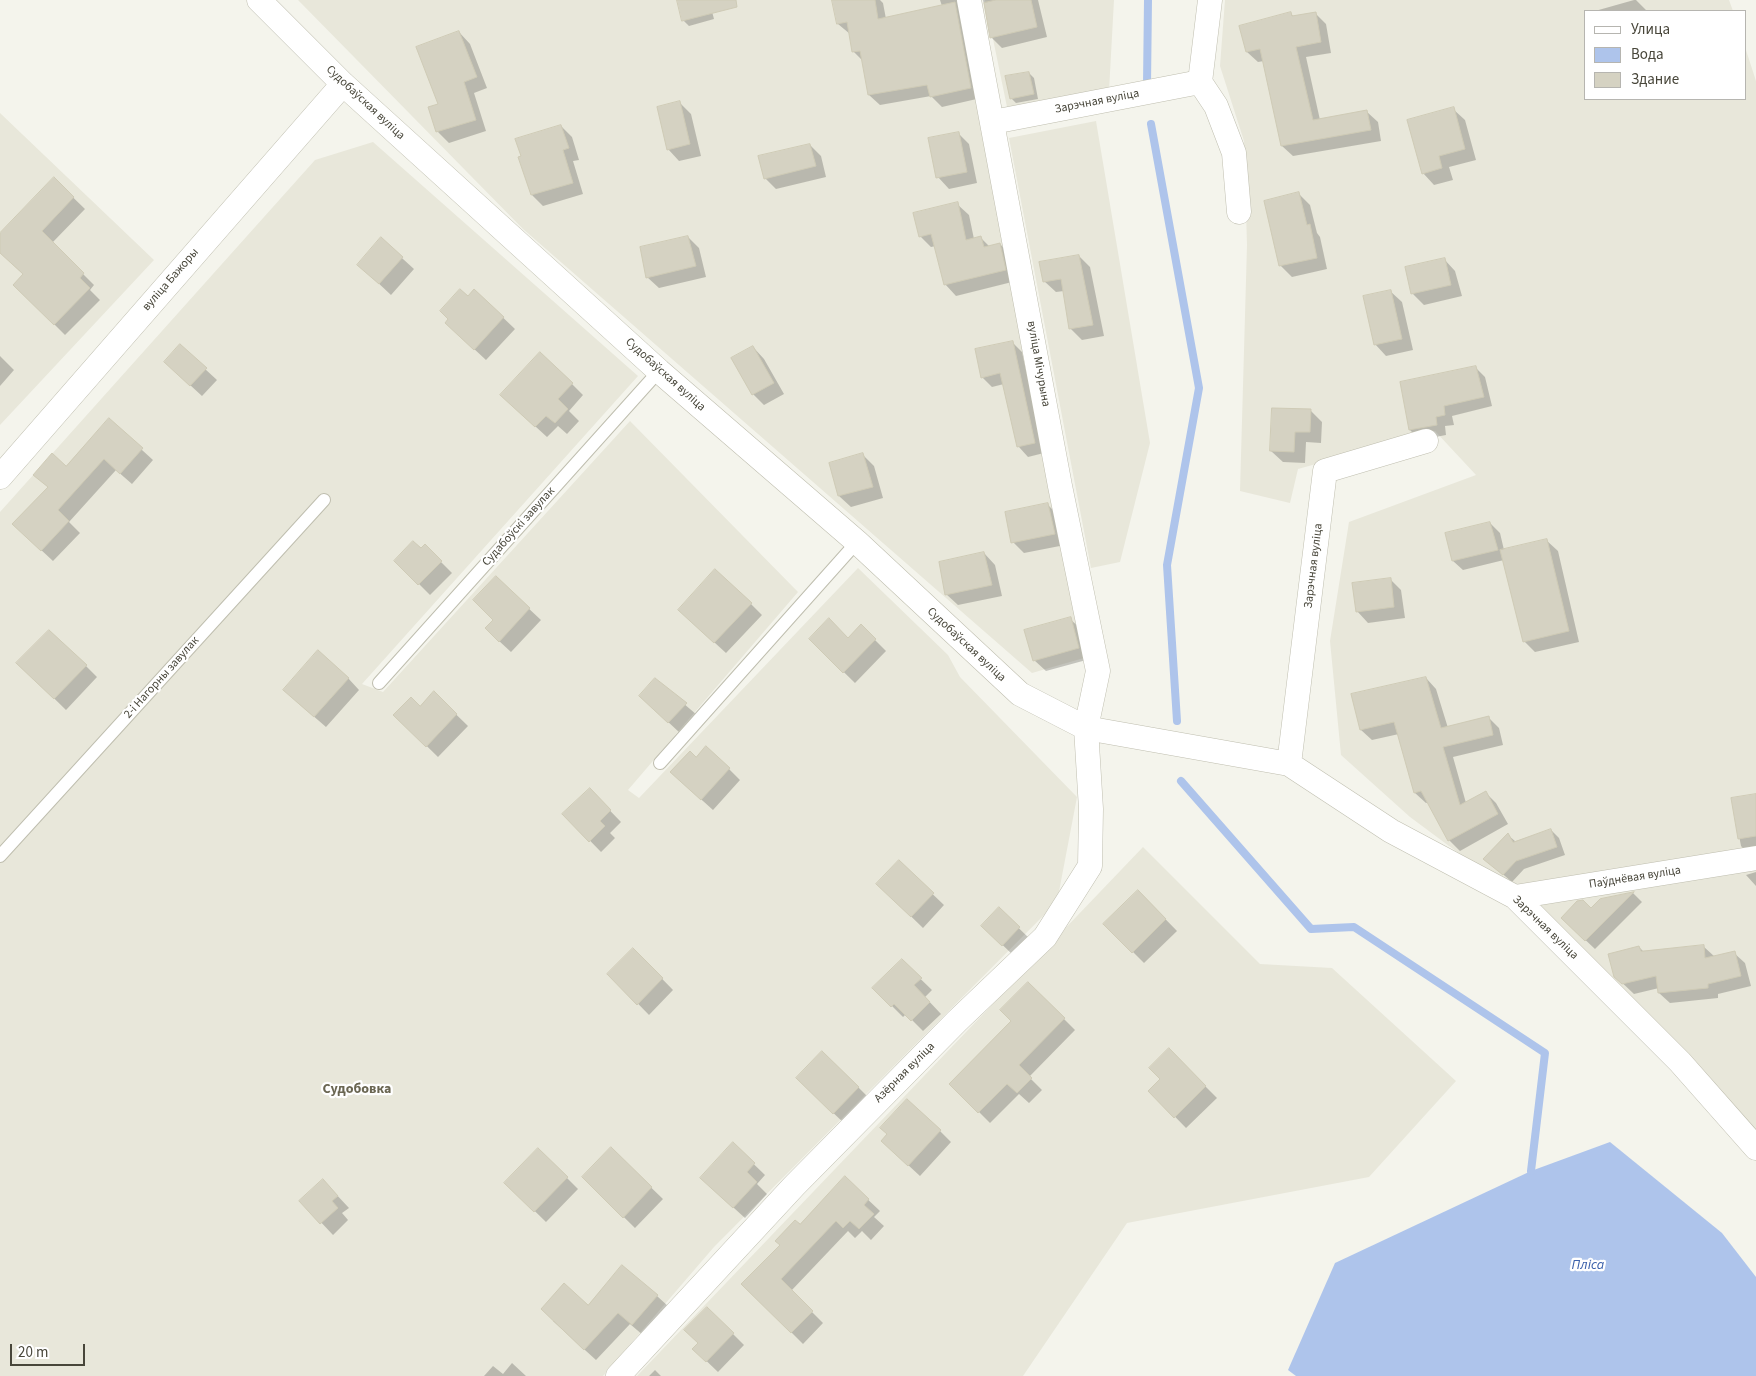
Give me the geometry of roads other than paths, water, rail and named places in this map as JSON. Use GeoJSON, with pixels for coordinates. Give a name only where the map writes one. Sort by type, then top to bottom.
{"type":"FeatureCollection","features":[{"type":"Feature","properties":{"kind":"street","name":"Судобаўская вуліца"},"geometry":{"type":"LineString","coordinates":[[259,0],[343,84],[659,371],[857,542],[1020,694],[1086,728]]}},
{"type":"Feature","properties":{"kind":"street","name":"вуліца Мічурына"},"geometry":{"type":"LineString","coordinates":[[969,0],[1060,486],[1098,671],[1086,728]]}},
{"type":"Feature","properties":{"kind":"street"},"geometry":{"type":"LineString","coordinates":[[1210,0],[1200,82],[1216,106],[1234,153],[1239,212]]}},
{"type":"Feature","properties":{"kind":"street","name":"Зарэчная вуліца"},"geometry":{"type":"LineString","coordinates":[[993,122],[1200,82]]}},
{"type":"Feature","properties":{"kind":"street","name":"вуліца Бажоры"},"geometry":{"type":"LineString","coordinates":[[4,465],[343,84]]}},
{"type":"Feature","properties":{"kind":"street","name":"Зарэчная вуліца"},"geometry":{"type":"LineString","coordinates":[[1289,764],[1325,471],[1426,441]]}},
{"type":"Feature","properties":{"kind":"street","name":"Зарэчная вуліца"},"geometry":{"type":"LineString","coordinates":[[1086,728],[1289,764],[1391,831],[1514,897],[1680,1062],[1756,1148]]}},
{"type":"Feature","properties":{"kind":"street","name":"Азёрная вуліца"},"geometry":{"type":"LineString","coordinates":[[618,1376],[794,1186],[957,1021],[1045,937],[1090,866],[1091,809],[1086,728]]}},
{"type":"Feature","properties":{"kind":"street","name":"Паўднёвая вуліца"},"geometry":{"type":"LineString","coordinates":[[1514,897],[1756,858]]}},
{"type":"Feature","properties":{"kind":"lane","name":"Судабоўскі завулак"},"geometry":{"type":"LineString","coordinates":[[380,683],[659,371]]}},
{"type":"Feature","properties":{"kind":"lane","name":"2-і Нагорны завулак"},"geometry":{"type":"LineString","coordinates":[[0,856],[324,500]]}},
{"type":"Feature","properties":{"kind":"lane"},"geometry":{"type":"LineString","coordinates":[[660,763],[857,542]]}},
{"type":"Feature","properties":{"kind":"water","name":"Пліса"},"geometry":{"type":"Polygon","coordinates":[[[1610,1142],[1722,1233],[1756,1277],[1756,1376],[1296,1376],[1288,1370],[1335,1263],[1531,1171],[1610,1142]]]}},
{"type":"Feature","properties":{"kind":"waterway"},"geometry":{"type":"LineString","coordinates":[[1147,85],[1148,0]]}},
{"type":"Feature","properties":{"kind":"waterway"},"geometry":{"type":"LineString","coordinates":[[1151,124],[1199,388],[1167,565],[1177,721]]}},
{"type":"Feature","properties":{"kind":"waterway"},"geometry":{"type":"LineString","coordinates":[[1181,781],[1311,929],[1354,927],[1545,1053],[1531,1171]]}},
{"type":"Feature","properties":{"kind":"district","name":"Судобовка"},"geometry":{"type":"Point","coordinates":[357,1090]}}]}
